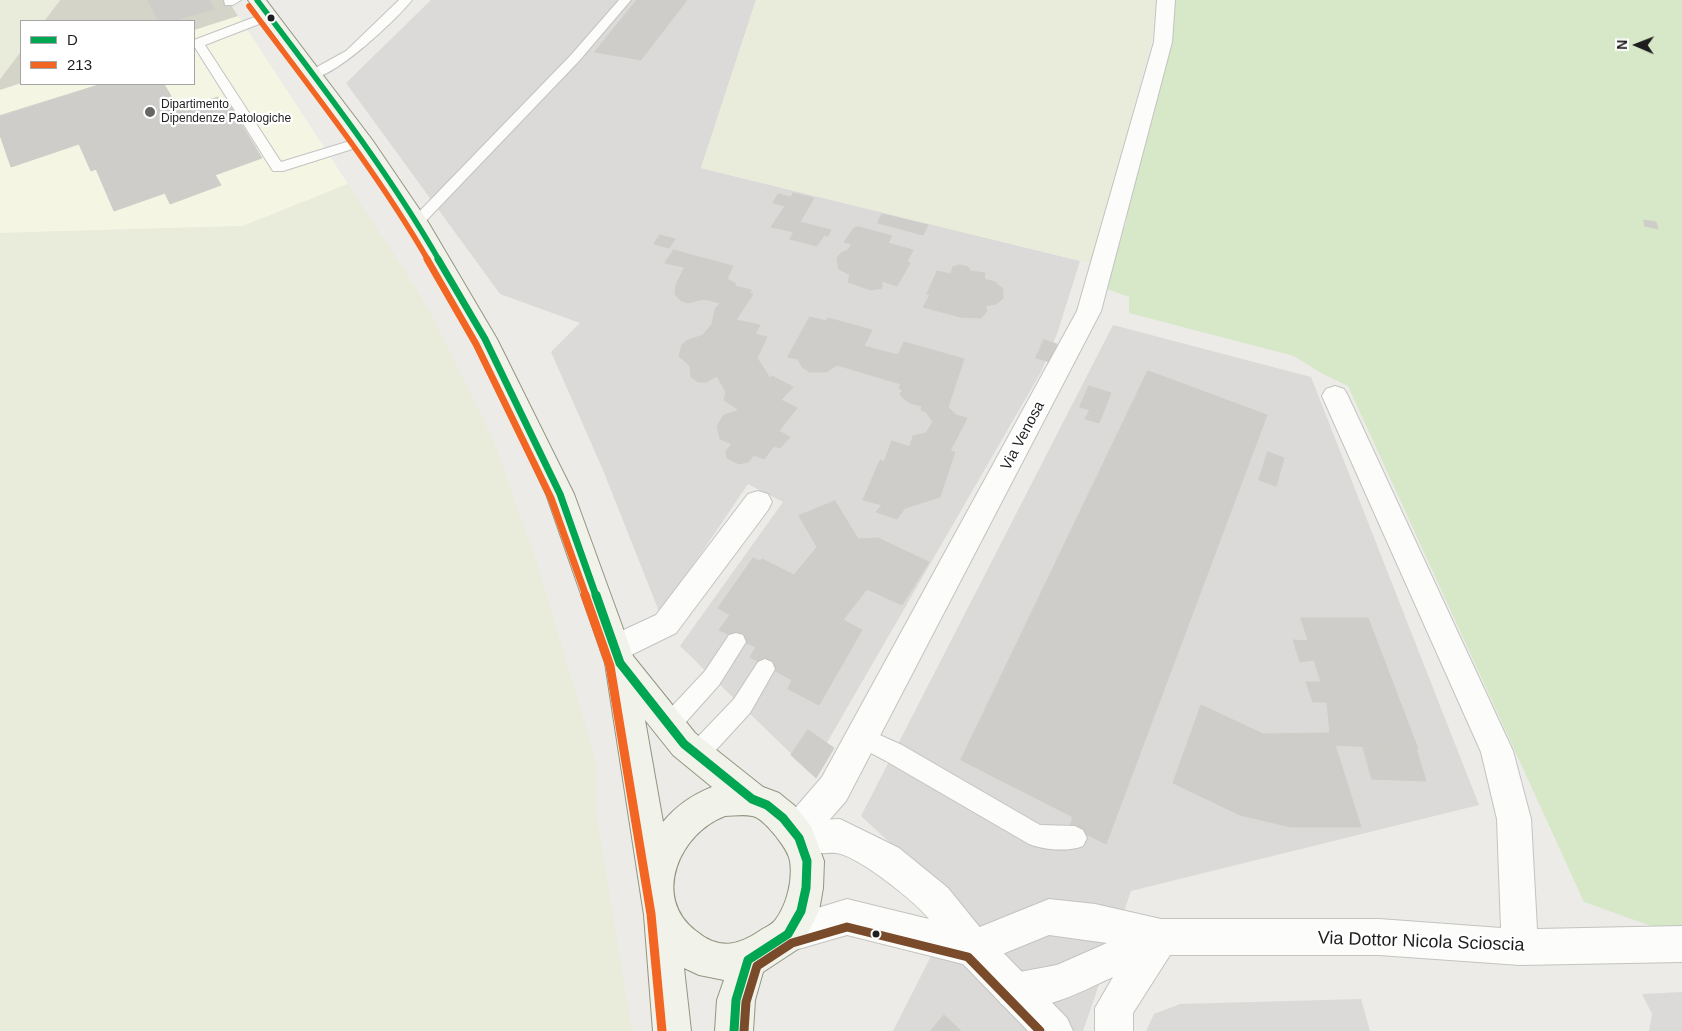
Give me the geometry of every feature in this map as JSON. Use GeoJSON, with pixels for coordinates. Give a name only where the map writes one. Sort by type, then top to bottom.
{"type":"FeatureCollection","features":[{"type":"Feature","properties":{"kind":"main road"},"geometry":{"type":"LineString","coordinates":[[263,8],[363,141],[417,222],[485,339],[517,401],[560,494],[617,656],[658,899],[672,1031]]}},
{"type":"Feature","properties":{"kind":"main road"},"geometry":{"type":"LineString","coordinates":[[617,656],[669,725],[696,755],[752,799],[767,805],[783,818],[799,838],[807,861],[806,888],[801,911],[788,934],[748,960],[724,962],[699,957],[679,942],[658,899],[666,845],[683,824],[704,807],[725,798],[752,799]]}},
{"type":"Feature","properties":{"kind":"main road"},"geometry":{"type":"LineString","coordinates":[[734,1031],[736,1000],[748,960]]}},
{"type":"Feature","properties":{"kind":"street","name":"Via Venosa"},"geometry":{"type":"LineString","coordinates":[[799,838],[802,826],[834,789],[1089,311],[1163,42],[1166,0]]}},
{"type":"Feature","properties":{"kind":"street"},"geometry":{"type":"LineString","coordinates":[[1335,396],[1497,751],[1514,819],[1520,947]]}},
{"type":"Feature","properties":{"kind":"street"},"geometry":{"type":"LineString","coordinates":[[617,656],[666,624],[758,502]]}},
{"type":"Feature","properties":{"kind":"street"},"geometry":{"type":"LineString","coordinates":[[799,838],[840,836],[887,860],[936,900],[972,948],[1054,1031]]}},
{"type":"Feature","properties":{"kind":"street"},"geometry":{"type":"LineString","coordinates":[[788,934],[847,917],[972,948]]}},
{"type":"Feature","properties":{"kind":"street","name":"Via Dottor Nicola Scioscia"},"geometry":{"type":"LineString","coordinates":[[972,948],[1049,917],[1095,922],[1161,937],[1379,937],[1520,947],[1682,944]]}},
{"type":"Feature","properties":{"kind":"street"},"geometry":{"type":"LineString","coordinates":[[1114,1031],[1114,1008],[1161,937]]}},
{"type":"Feature","properties":{"kind":"street","name":"Via Dottor Nicola Scioscia"},"geometry":{"type":"LineString","coordinates":[[1014,991],[1058,983],[1161,937]]}},
{"type":"Feature","properties":{"kind":"lane"},"geometry":{"type":"LineString","coordinates":[[313,75],[350,54],[406,0]]}},
{"type":"Feature","properties":{"kind":"lane"},"geometry":{"type":"LineString","coordinates":[[417,222],[575,58],[625,0]]}},
{"type":"Feature","properties":{"kind":"lane"},"geometry":{"type":"LineString","coordinates":[[263,8],[198,42],[278,168],[363,141]]}},
{"type":"Feature","properties":{"kind":"lane"},"geometry":{"type":"LineString","coordinates":[[669,725],[712,678],[736,642]]}},
{"type":"Feature","properties":{"kind":"lane"},"geometry":{"type":"LineString","coordinates":[[696,755],[742,706],[764,669]]}},
{"type":"Feature","properties":{"kind":"lane"},"geometry":{"type":"LineString","coordinates":[[862,737],[894,753],[1037,836],[1076,838]]}},
{"type":"Feature","properties":{"kind":"shaded area"},"geometry":{"type":"Polygon","coordinates":[[[0,0],[60,0],[45,20],[20,20],[20,52],[0,79],[0,0]]]}},
{"type":"Feature","properties":{"kind":"shaded area","name":"Dipartimento Dipendenze Patologiche"},"geometry":{"type":"Polygon","coordinates":[[[60,0],[228,0],[348,184],[243,226],[0,233],[0,79],[20,52],[20,85],[195,85],[195,20],[45,20],[60,0]]]}},
{"type":"Feature","properties":{"kind":"shaded area"},"geometry":{"type":"Polygon","coordinates":[[[60,0],[228,0],[238,16],[195,30],[195,20],[45,20],[60,0]]]}},
{"type":"Feature","properties":{"kind":"shaded area"},"geometry":{"type":"Polygon","coordinates":[[[431,0],[756,0],[701,168],[1080,261],[1057,334],[1041,372],[810,772],[680,646],[783,502],[748,484],[660,614],[603,470],[551,352],[580,323],[500,294],[346,83],[431,0]]]}},
{"type":"Feature","properties":{"kind":"shaded area"},"geometry":{"type":"Polygon","coordinates":[[[756,0],[1157,0],[1156,24],[1093,264],[701,168],[756,0]]]}},
{"type":"Feature","properties":{"kind":"shaded area"},"geometry":{"type":"Polygon","coordinates":[[[20,52],[20,83],[0,90],[0,79],[20,52]]]}},
{"type":"Feature","properties":{"kind":"shaded area"},"geometry":{"type":"Polygon","coordinates":[[[348,184],[408,275],[436,323],[494,442],[537,562],[596,761],[596,811],[632,1031],[0,1031],[0,233],[243,226],[348,184]]]}},
{"type":"Feature","properties":{"kind":"shaded area"},"geometry":{"type":"Polygon","coordinates":[[[1113,325],[1311,377],[1479,805],[1131,891],[1083,1031],[893,1031],[957,905],[861,816],[1113,325]]]}},
{"type":"Feature","properties":{"kind":"shaded area"},"geometry":{"type":"Polygon","coordinates":[[[1682,992],[1682,1031],[1649,1031],[1652,1014],[1642,994],[1682,992]]]}},
{"type":"Feature","properties":{"kind":"shaded area"},"geometry":{"type":"Polygon","coordinates":[[[1361,999],[1370,1031],[1146,1031],[1154,1014],[1180,1004],[1361,999]]]}},
{"type":"Feature","properties":{"kind":"green space"},"geometry":{"type":"Polygon","coordinates":[[[1162,0],[1682,0],[1682,931],[1668,932],[1584,902],[1348,386],[1323,374],[1294,356],[1129,313],[1129,297],[1096,285],[1126,224],[1162,0]]]}},
{"type":"Feature","properties":{"kind":"building"},"geometry":{"type":"Polygon","coordinates":[[[148,0],[209,0],[214,9],[175,20],[158,20],[148,0]]]}},
{"type":"Feature","properties":{"kind":"building"},"geometry":{"type":"Polygon","coordinates":[[[637,0],[687,0],[641,60],[595,52],[637,0]]]}},
{"type":"Feature","properties":{"kind":"building"},"geometry":{"type":"Polygon","coordinates":[[[99,85],[165,85],[179,110],[218,97],[225,109],[231,107],[262,158],[215,175],[221,185],[170,204],[165,193],[114,211],[96,169],[91,171],[79,144],[11,167],[0,135],[0,116],[99,85]]]}},
{"type":"Feature","properties":{"kind":"building"},"geometry":{"type":"Polygon","coordinates":[[[793,193],[814,198],[794,232],[771,227],[785,206],[773,203],[778,194],[791,197],[793,193]]]}},
{"type":"Feature","properties":{"kind":"building"},"geometry":{"type":"Polygon","coordinates":[[[882,214],[928,225],[923,235],[878,223],[882,214]]]}},
{"type":"Feature","properties":{"kind":"building"},"geometry":{"type":"Polygon","coordinates":[[[1644,220],[1656,222],[1658,229],[1645,226],[1644,220]]]}},
{"type":"Feature","properties":{"kind":"building"},"geometry":{"type":"Polygon","coordinates":[[[800,222],[831,230],[828,236],[824,235],[817,246],[790,239],[800,222]]]}},
{"type":"Feature","properties":{"kind":"building"},"geometry":{"type":"Polygon","coordinates":[[[859,227],[892,236],[888,243],[913,250],[907,262],[910,263],[897,286],[882,281],[882,288],[871,290],[848,282],[850,275],[839,269],[837,258],[841,253],[848,250],[852,244],[844,242],[854,228],[859,227]]]}},
{"type":"Feature","properties":{"kind":"building"},"geometry":{"type":"Polygon","coordinates":[[[660,235],[675,239],[669,248],[654,244],[660,235]]]}},
{"type":"Feature","properties":{"kind":"building"},"geometry":{"type":"Polygon","coordinates":[[[674,250],[691,255],[684,267],[665,263],[674,250]]]}},
{"type":"Feature","properties":{"kind":"building"},"geometry":{"type":"Polygon","coordinates":[[[691,255],[733,266],[727,279],[735,283],[735,286],[751,290],[749,293],[753,294],[736,320],[760,325],[755,334],[767,337],[757,358],[770,378],[772,376],[793,387],[781,400],[797,408],[779,431],[790,437],[780,448],[774,446],[764,459],[754,455],[748,462],[739,464],[727,458],[726,451],[732,444],[720,439],[717,426],[724,415],[739,410],[724,400],[726,392],[717,376],[706,382],[698,382],[691,377],[690,366],[679,356],[682,345],[686,341],[703,335],[712,324],[715,309],[720,303],[704,299],[687,303],[680,300],[675,294],[676,285],[691,255]]]}},
{"type":"Feature","properties":{"kind":"building"},"geometry":{"type":"Polygon","coordinates":[[[960,265],[968,267],[970,271],[985,273],[984,279],[995,282],[1003,289],[1003,298],[996,304],[985,306],[987,311],[981,318],[960,317],[923,307],[930,295],[927,294],[937,271],[951,274],[953,267],[960,265]]]}},
{"type":"Feature","properties":{"kind":"building"},"geometry":{"type":"Polygon","coordinates":[[[810,317],[826,321],[828,318],[872,330],[864,346],[898,355],[904,342],[964,359],[948,407],[956,415],[967,418],[950,451],[955,452],[940,497],[905,508],[897,519],[876,512],[882,505],[863,500],[880,460],[884,462],[892,441],[910,447],[913,436],[926,433],[933,422],[926,412],[921,410],[922,406],[910,403],[902,397],[900,393],[903,391],[899,388],[901,384],[837,365],[826,372],[810,372],[802,367],[798,359],[788,357],[810,317]]]}},
{"type":"Feature","properties":{"kind":"building"},"geometry":{"type":"Polygon","coordinates":[[[1044,340],[1057,344],[1050,362],[1036,358],[1044,340]]]}},
{"type":"Feature","properties":{"kind":"building"},"geometry":{"type":"Polygon","coordinates":[[[1148,371],[1267,415],[1106,844],[1070,826],[1073,817],[961,760],[1148,371]]]}},
{"type":"Feature","properties":{"kind":"building"},"geometry":{"type":"Polygon","coordinates":[[[1089,386],[1111,393],[1099,423],[1085,419],[1090,410],[1080,407],[1089,386]]]}},
{"type":"Feature","properties":{"kind":"building"},"geometry":{"type":"Polygon","coordinates":[[[1268,452],[1284,458],[1276,486],[1259,480],[1268,452]]]}},
{"type":"Feature","properties":{"kind":"building"},"geometry":{"type":"Polygon","coordinates":[[[835,501],[858,539],[878,538],[929,562],[902,605],[867,589],[843,620],[862,630],[819,705],[788,689],[792,680],[750,657],[756,647],[719,630],[730,615],[718,608],[753,558],[760,561],[762,559],[794,575],[817,547],[799,516],[835,501]]]}},
{"type":"Feature","properties":{"kind":"building"},"geometry":{"type":"Polygon","coordinates":[[[1301,618],[1368,618],[1418,749],[1335,745],[1361,827],[1291,827],[1240,815],[1173,783],[1201,705],[1263,734],[1330,733],[1327,702],[1313,702],[1306,682],[1321,682],[1314,660],[1300,662],[1293,640],[1308,641],[1301,618]]]}},
{"type":"Feature","properties":{"kind":"building"},"geometry":{"type":"Polygon","coordinates":[[[808,730],[834,748],[816,778],[791,755],[808,730]]]}},
{"type":"Feature","properties":{"kind":"building"},"geometry":{"type":"Polygon","coordinates":[[[1363,746],[1416,748],[1426,781],[1372,779],[1363,746]]]}},
{"type":"Feature","properties":{"kind":"building"},"geometry":{"type":"Polygon","coordinates":[[[944,1015],[961,1031],[931,1031],[944,1015]]]}},
{"type":"Feature","properties":{"kind":"transit line","name":"D"},"geometry":{"type":"LineString","coordinates":[[257,0],[363,141],[417,222],[485,339],[560,494],[620,663],[684,744],[752,799],[767,805],[783,818],[799,838],[807,861],[806,888],[801,911],[788,934],[748,960],[736,1000],[734,1031]]}},
{"type":"Feature","properties":{"kind":"transit line","name":"213"},"geometry":{"type":"LineString","coordinates":[[249,6],[355,147],[409,227],[476,344],[551,498],[610,666],[651,914],[662,1031]]}},
{"type":"Feature","properties":{"kind":"transit line"},"geometry":{"type":"LineString","coordinates":[[744,1031],[746,1002],[757,966],[792,943],[847,927],[968,957],[1040,1031]]}},
{"type":"Feature","properties":{"kind":"place","name":"Dipartimento Dipendenze Patologiche"},"geometry":{"type":"Point","coordinates":[150,112]}}]}
